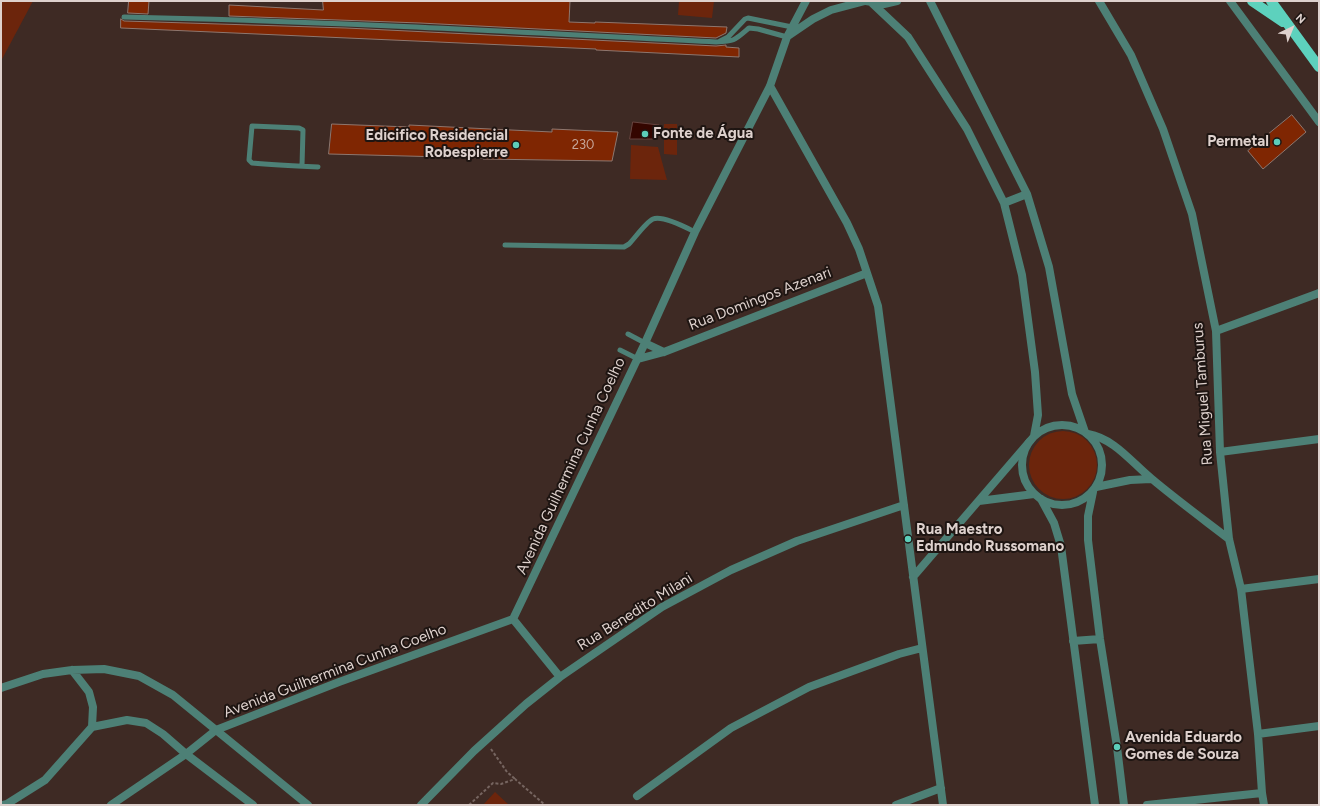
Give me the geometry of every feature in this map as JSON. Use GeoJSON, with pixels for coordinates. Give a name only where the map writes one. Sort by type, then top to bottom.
{"type":"FeatureCollection","features":[{"type":"Feature","properties":{"kind":"main road"},"geometry":{"type":"LineString","coordinates":[[1252,1],[1290,28]]}},
{"type":"Feature","properties":{"kind":"main road"},"geometry":{"type":"LineString","coordinates":[[1271,1],[1319,67]]}},
{"type":"Feature","properties":{"kind":"street","name":"Avenida Guilhermina Cunha Coelho"},"geometry":{"type":"LineString","coordinates":[[111,805],[186,754],[216,730],[339,682],[513,619],[638,359],[695,232],[770,86],[787,37],[806,1]]}},
{"type":"Feature","properties":{"kind":"street"},"geometry":{"type":"LineString","coordinates":[[787,37],[813,19],[831,10],[868,2],[884,4],[897,1]]}},
{"type":"Feature","properties":{"kind":"street"},"geometry":{"type":"LineString","coordinates":[[930,1],[1027,194],[1049,267],[1072,394],[1086,433],[1094,441],[1101,453],[1103,467],[1100,480],[1095,489],[1088,516],[1088,540],[1100,638],[1117,747],[1124,805]]}},
{"type":"Feature","properties":{"kind":"street","name":"Rua Miguel Tamburus"},"geometry":{"type":"LineString","coordinates":[[1099,1],[1131,55],[1163,129],[1192,214],[1216,331],[1220,452],[1229,539],[1241,589],[1258,734],[1264,805]]}},
{"type":"Feature","properties":{"kind":"street"},"geometry":{"type":"LineString","coordinates":[[1230,1],[1319,122]]}},
{"type":"Feature","properties":{"kind":"street"},"geometry":{"type":"LineString","coordinates":[[868,2],[908,37],[967,129],[1004,203],[1022,275],[1035,372],[1038,415],[1032,438],[1024,452],[1022,466],[1024,479],[1034,494],[1041,500],[1054,505],[1068,505],[1082,501],[1095,489],[1130,480],[1151,478]]}},
{"type":"Feature","properties":{"kind":"street"},"geometry":{"type":"LineString","coordinates":[[770,86],[847,223],[859,249],[878,306],[943,805]]}},
{"type":"Feature","properties":{"kind":"street"},"geometry":{"type":"LineString","coordinates":[[1004,203],[1027,194]]}},
{"type":"Feature","properties":{"kind":"street","name":"Rua Domingos Azenari"},"geometry":{"type":"LineString","coordinates":[[638,359],[664,352],[867,273]]}},
{"type":"Feature","properties":{"kind":"street"},"geometry":{"type":"LineString","coordinates":[[1216,331],[1319,293]]}},
{"type":"Feature","properties":{"kind":"street"},"geometry":{"type":"LineString","coordinates":[[645,343],[664,352]]}},
{"type":"Feature","properties":{"kind":"street"},"geometry":{"type":"LineString","coordinates":[[913,577],[1032,438],[1050,427],[1068,425],[1104,439],[1116,447],[1151,478],[1229,539]]}},
{"type":"Feature","properties":{"kind":"street"},"geometry":{"type":"LineString","coordinates":[[1220,452],[1319,439]]}},
{"type":"Feature","properties":{"kind":"street"},"geometry":{"type":"LineString","coordinates":[[979,501],[1034,494]]}},
{"type":"Feature","properties":{"kind":"street"},"geometry":{"type":"LineString","coordinates":[[1041,500],[1054,523],[1061,546],[1095,805]]}},
{"type":"Feature","properties":{"kind":"street","name":"Rua Benedito Milani"},"geometry":{"type":"LineString","coordinates":[[421,805],[484,741],[526,704],[560,677],[662,607],[731,570],[797,541],[904,505]]}},
{"type":"Feature","properties":{"kind":"street"},"geometry":{"type":"LineString","coordinates":[[1241,589],[1319,579]]}},
{"type":"Feature","properties":{"kind":"street"},"geometry":{"type":"LineString","coordinates":[[513,619],[560,677]]}},
{"type":"Feature","properties":{"kind":"street"},"geometry":{"type":"LineString","coordinates":[[1074,641],[1100,638]]}},
{"type":"Feature","properties":{"kind":"street"},"geometry":{"type":"LineString","coordinates":[[637,796],[731,728],[809,687],[899,654],[922,648]]}},
{"type":"Feature","properties":{"kind":"street"},"geometry":{"type":"LineString","coordinates":[[1,688],[43,674],[72,670],[104,669],[139,676],[173,696],[308,805]]}},
{"type":"Feature","properties":{"kind":"street"},"geometry":{"type":"LineString","coordinates":[[72,670],[88,692],[93,707],[92,727]]}},
{"type":"Feature","properties":{"kind":"street"},"geometry":{"type":"LineString","coordinates":[[3,805],[45,780],[92,727],[127,720],[146,722],[253,805]]}},
{"type":"Feature","properties":{"kind":"street"},"geometry":{"type":"LineString","coordinates":[[1258,734],[1319,726]]}},
{"type":"Feature","properties":{"kind":"street"},"geometry":{"type":"LineString","coordinates":[[896,805],[941,788]]}},
{"type":"Feature","properties":{"kind":"street"},"geometry":{"type":"LineString","coordinates":[[1147,805],[1262,793]]}},
{"type":"Feature","properties":{"kind":"lane"},"geometry":{"type":"LineString","coordinates":[[124,17],[379,26],[716,42],[733,41],[749,28],[787,37]]}},
{"type":"Feature","properties":{"kind":"lane"},"geometry":{"type":"LineString","coordinates":[[716,42],[728,37],[745,19],[759,20],[792,28]]}},
{"type":"Feature","properties":{"kind":"lane"},"geometry":{"type":"LineString","coordinates":[[302,166],[301,129],[276,126],[252,126],[250,162],[252,163],[318,167]]}},
{"type":"Feature","properties":{"kind":"lane"},"geometry":{"type":"LineString","coordinates":[[505,245],[624,247],[629,244],[649,222],[657,218],[678,223],[695,232]]}},
{"type":"Feature","properties":{"kind":"lane"},"geometry":{"type":"LineString","coordinates":[[628,334],[645,343]]}},
{"type":"Feature","properties":{"kind":"lane"},"geometry":{"type":"LineString","coordinates":[[620,350],[638,359]]}},
{"type":"Feature","properties":{"kind":"path"},"geometry":{"type":"LineString","coordinates":[[484,741],[507,772],[545,805]]}},
{"type":"Feature","properties":{"kind":"path"},"geometry":{"type":"LineString","coordinates":[[469,805],[493,783],[501,784],[515,779]]}},
{"type":"Feature","properties":{"kind":"shaded area"},"geometry":{"type":"Polygon","coordinates":[[[1,1],[33,1],[1,61],[1,1]]]}},
{"type":"Feature","properties":{"kind":"shaded area"},"geometry":{"type":"Polygon","coordinates":[[[679,1],[714,1],[712,18],[678,15],[679,1]]]}},
{"type":"Feature","properties":{"kind":"shaded area","name":"Fonte de Água"},"geometry":{"type":"Polygon","coordinates":[[[633,122],[659,125],[657,139],[630,139],[633,122]]]}},
{"type":"Feature","properties":{"kind":"shaded area"},"geometry":{"type":"Polygon","coordinates":[[[664,124],[677,124],[677,155],[664,154],[664,124]]]}},
{"type":"Feature","properties":{"kind":"shaded area"},"geometry":{"type":"Polygon","coordinates":[[[631,145],[658,147],[667,180],[630,179],[631,145]]]}},
{"type":"Feature","properties":{"kind":"shaded area"},"geometry":{"type":"Polygon","coordinates":[[[1063,431],[1076,434],[1087,441],[1094,452],[1097,465],[1094,478],[1087,489],[1076,496],[1063,499],[1050,496],[1039,489],[1032,478],[1029,465],[1032,452],[1039,441],[1050,434],[1063,431]]]}},
{"type":"Feature","properties":{"kind":"shaded area"},"geometry":{"type":"Polygon","coordinates":[[[495,792],[509,805],[483,805],[495,792]]]}},
{"type":"Feature","properties":{"kind":"building"},"geometry":{"type":"Polygon","coordinates":[[[129,1],[149,1],[148,14],[128,13],[129,1]]]}},
{"type":"Feature","properties":{"kind":"building"},"geometry":{"type":"Polygon","coordinates":[[[323,1],[570,1],[569,22],[727,27],[726,33],[716,38],[420,23],[229,16],[229,5],[323,10],[323,1]]]}},
{"type":"Feature","properties":{"kind":"building"},"geometry":{"type":"Polygon","coordinates":[[[121,19],[124,21],[346,28],[716,46],[726,45],[726,47],[739,48],[739,57],[596,49],[121,28],[121,19]]]}},
{"type":"Feature","properties":{"kind":"building","name":"Permetal"},"geometry":{"type":"Polygon","coordinates":[[[1292,115],[1306,132],[1263,169],[1248,151],[1292,115]]]}},
{"type":"Feature","properties":{"kind":"building"},"geometry":{"type":"Polygon","coordinates":[[[332,124],[409,127],[409,125],[552,132],[552,129],[618,132],[612,161],[483,159],[329,154],[332,124]]]}},
{"type":"Feature","properties":{"kind":"place","name":"Fonte de Água"},"geometry":{"type":"Point","coordinates":[645,134]}},
{"type":"Feature","properties":{"kind":"place","name":"Permetal"},"geometry":{"type":"Point","coordinates":[1277,142]}},
{"type":"Feature","properties":{"kind":"place","name":"Edicifico Residencial Robespierre"},"geometry":{"type":"Point","coordinates":[516,145]}},
{"type":"Feature","properties":{"kind":"place","name":"Rua Maestro Edmundo Russomano"},"geometry":{"type":"Point","coordinates":[908,539]}},
{"type":"Feature","properties":{"kind":"place","name":"Avenida Eduardo Gomes de Souza"},"geometry":{"type":"Point","coordinates":[1117,747]}}]}
